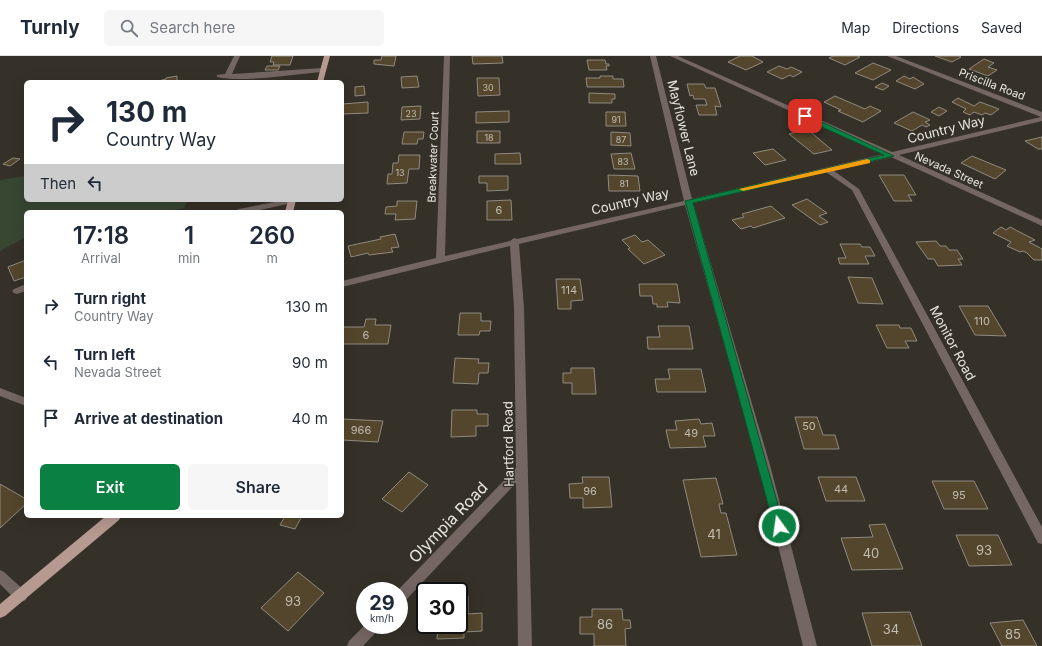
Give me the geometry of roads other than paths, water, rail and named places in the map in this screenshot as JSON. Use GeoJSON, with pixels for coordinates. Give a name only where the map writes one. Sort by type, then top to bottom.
{"type":"FeatureCollection","features":[{"type":"Feature","properties":{"kind":"main road"},"geometry":{"type":"LineString","coordinates":[[320,80],[326,56]]}},
{"type":"Feature","properties":{"kind":"main road"},"geometry":{"type":"LineString","coordinates":[[0,612],[21,596],[112,518]]}},
{"type":"Feature","properties":{"kind":"street"},"geometry":{"type":"LineString","coordinates":[[227,77],[237,56]]}},
{"type":"Feature","properties":{"kind":"street","name":"Breakwater Court"},"geometry":{"type":"LineString","coordinates":[[440,260],[447,56]]}},
{"type":"Feature","properties":{"kind":"street","name":"Mayflower Lane"},"geometry":{"type":"LineString","coordinates":[[653,56],[689,201],[764,466],[810,646]]}},
{"type":"Feature","properties":{"kind":"street","name":"Nevada Street"},"geometry":{"type":"LineString","coordinates":[[673,56],[891,156],[1042,223]]}},
{"type":"Feature","properties":{"kind":"street","name":"Priscilla Road"},"geometry":{"type":"LineString","coordinates":[[890,56],[1042,115]]}},
{"type":"Feature","properties":{"kind":"street"},"geometry":{"type":"LineString","coordinates":[[219,76],[227,77],[323,70]]}},
{"type":"Feature","properties":{"kind":"street","name":"Country Way"},"geometry":{"type":"LineString","coordinates":[[344,284],[514,241],[891,156],[1042,119]]}},
{"type":"Feature","properties":{"kind":"street","name":"Monitor Road"},"geometry":{"type":"LineString","coordinates":[[828,170],[855,189],[1042,539]]}},
{"type":"Feature","properties":{"kind":"street"},"geometry":{"type":"LineString","coordinates":[[249,210],[287,202]]}},
{"type":"Feature","properties":{"kind":"street","name":"Hartford Road"},"geometry":{"type":"LineString","coordinates":[[514,241],[519,308],[526,646]]}},
{"type":"Feature","properties":{"kind":"street"},"geometry":{"type":"LineString","coordinates":[[0,392],[24,401]]}},
{"type":"Feature","properties":{"kind":"street","name":"Olympia Road"},"geometry":{"type":"LineString","coordinates":[[408,589],[522,469]]}},
{"type":"Feature","properties":{"kind":"street"},"geometry":{"type":"LineString","coordinates":[[0,576],[21,596]]}},
{"type":"Feature","properties":{"kind":"street"},"geometry":{"type":"LineString","coordinates":[[354,646],[365,634]]}}]}
